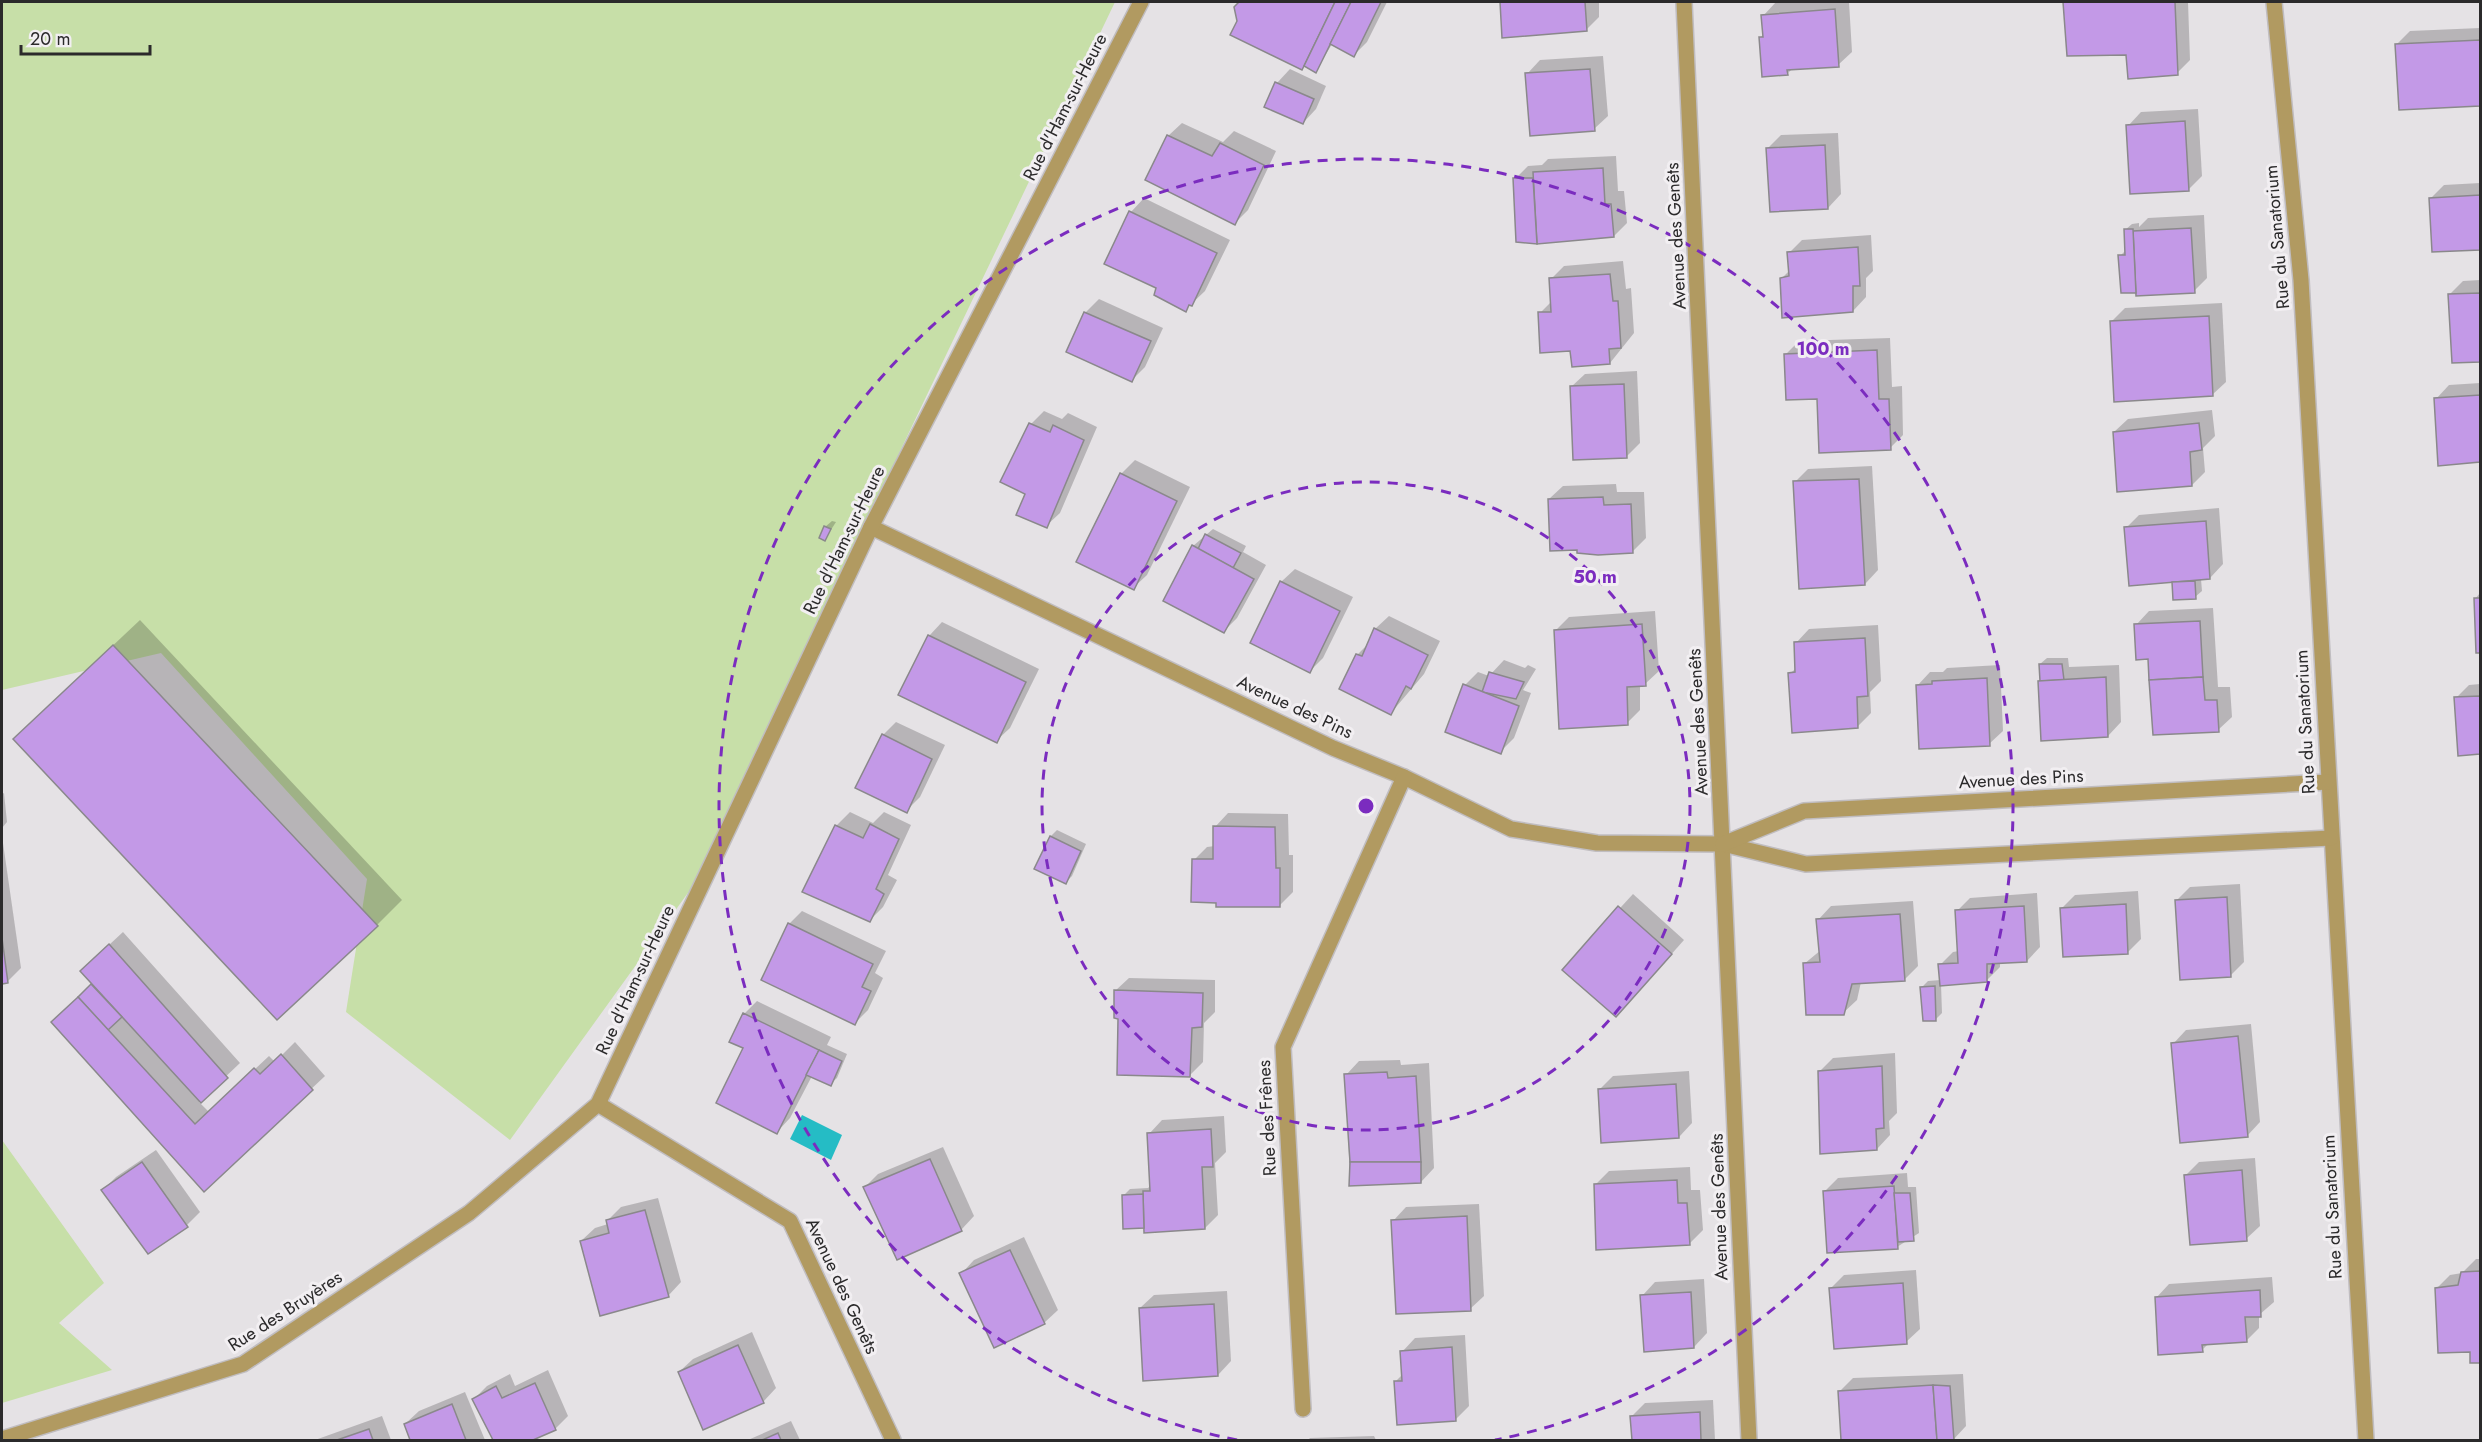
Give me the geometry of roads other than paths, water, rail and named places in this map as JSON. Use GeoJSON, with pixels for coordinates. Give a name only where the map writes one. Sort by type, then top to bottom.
{"type":"FeatureCollection","features":[{"type":"Feature","properties":{"kind":"street","name":"Rue d'Ham-sur-Heure"},"geometry":{"type":"LineString","coordinates":[[598,1104],[871,528],[1141,2]]}},
{"type":"Feature","properties":{"kind":"street","name":"Avenue des Genêts"},"geometry":{"type":"LineString","coordinates":[[1684,2],[1749,1440]]}},
{"type":"Feature","properties":{"kind":"street","name":"Rue du Sanatorium"},"geometry":{"type":"LineString","coordinates":[[2274,2],[2300,258],[2366,1440]]}},
{"type":"Feature","properties":{"kind":"street","name":"Avenue des Pins"},"geometry":{"type":"LineString","coordinates":[[871,528],[1333,748],[1404,777],[1511,829],[1597,843],[1723,844],[1806,864],[2331,838]]}},
{"type":"Feature","properties":{"kind":"street","name":"Rue des Frênes"},"geometry":{"type":"LineString","coordinates":[[1304,1409],[1283,1047],[1404,777]]}},
{"type":"Feature","properties":{"kind":"street","name":"Avenue des Pins"},"geometry":{"type":"LineString","coordinates":[[1723,844],[1804,811],[2328,782]]}},
{"type":"Feature","properties":{"kind":"street","name":"Avenue des Genêts"},"geometry":{"type":"LineString","coordinates":[[598,1104],[790,1221],[893,1440]]}},
{"type":"Feature","properties":{"kind":"street","name":"Rue des Bruyères"},"geometry":{"type":"LineString","coordinates":[[2,1439],[243,1364],[469,1213],[598,1104]]}},
{"type":"Feature","properties":{"kind":"water"},"geometry":{"type":"Polygon","coordinates":[[[802,1115],[842,1135],[831,1160],[790,1139],[802,1115]]]}}]}
